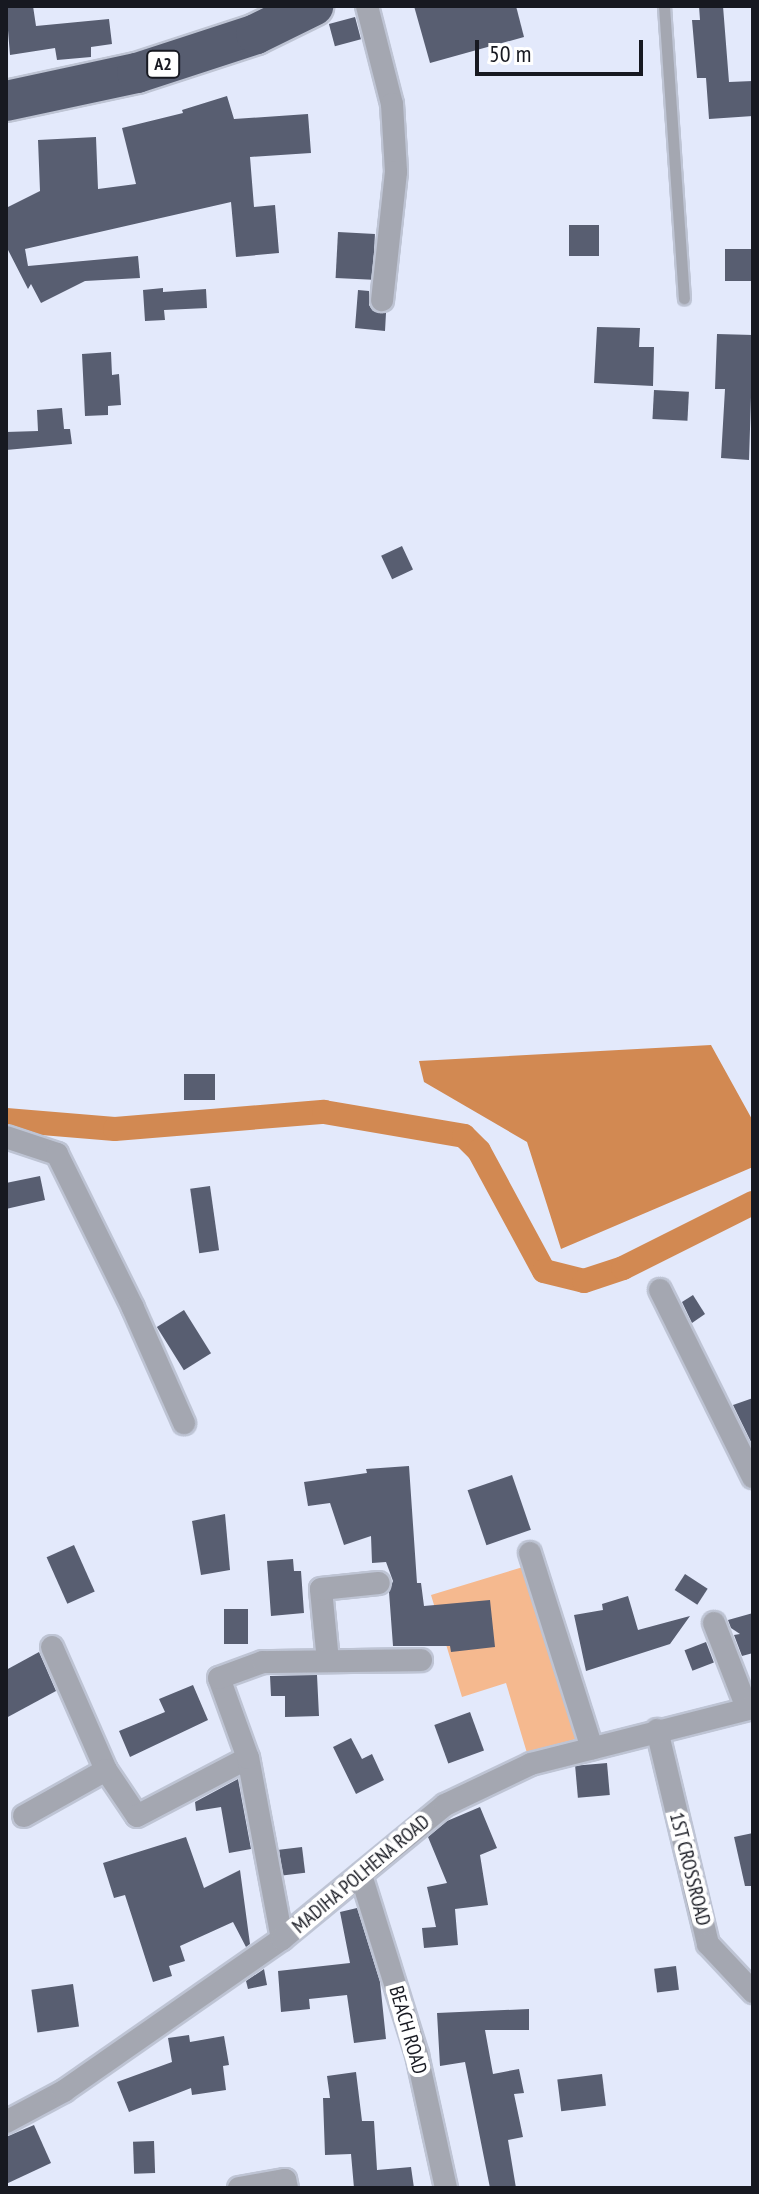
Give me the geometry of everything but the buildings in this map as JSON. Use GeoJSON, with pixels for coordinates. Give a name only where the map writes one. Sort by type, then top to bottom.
{"type":"FeatureCollection","features":[{"type":"Feature","properties":{"kind":"highway","name":"A2"},"geometry":{"type":"LineString","coordinates":[[6,101],[137,73],[255,20],[313,6]]}},
{"type":"Feature","properties":{"kind":"street"},"geometry":{"type":"LineString","coordinates":[[367,6],[392,104],[396,172],[382,300]]}},
{"type":"Feature","properties":{"kind":"street"},"geometry":{"type":"LineString","coordinates":[[6,1137],[57,1154],[133,1308],[184,1423]]}},
{"type":"Feature","properties":{"kind":"street"},"geometry":{"type":"LineString","coordinates":[[660,1290],[753,1477]]}},
{"type":"Feature","properties":{"kind":"street"},"geometry":{"type":"LineString","coordinates":[[530,1553],[592,1748]]}},
{"type":"Feature","properties":{"kind":"street"},"geometry":{"type":"LineString","coordinates":[[328,1661],[321,1589],[379,1583]]}},
{"type":"Feature","properties":{"kind":"street"},"geometry":{"type":"LineString","coordinates":[[714,1623],[750,1708]]}},
{"type":"Feature","properties":{"kind":"street"},"geometry":{"type":"LineString","coordinates":[[52,1647],[106,1770],[137,1816],[248,1758]]}},
{"type":"Feature","properties":{"kind":"street"},"geometry":{"type":"LineString","coordinates":[[282,1939],[248,1758],[219,1678],[263,1662],[421,1660]]}},
{"type":"Feature","properties":{"kind":"street","name":"MADIHA POLHENA ROAD"},"geometry":{"type":"LineString","coordinates":[[6,2122],[64,2091],[282,1939],[445,1805],[531,1764],[750,1708]]}},
{"type":"Feature","properties":{"kind":"street","name":"1ST CROSSROAD"},"geometry":{"type":"LineString","coordinates":[[657,1730],[708,1944],[753,1992]]}},
{"type":"Feature","properties":{"kind":"street"},"geometry":{"type":"LineString","coordinates":[[24,1816],[106,1770]]}},
{"type":"Feature","properties":{"kind":"street","name":"BEACH ROAD"},"geometry":{"type":"LineString","coordinates":[[361,1875],[417,2055],[446,2188]]}},
{"type":"Feature","properties":{"kind":"street"},"geometry":{"type":"LineString","coordinates":[[239,2188],[285,2180],[287,2188]]}},
{"type":"Feature","properties":{"kind":"lane"},"geometry":{"type":"LineString","coordinates":[[664,6],[684,298]]}},
{"type":"Feature","properties":{"kind":"shaded area"},"geometry":{"type":"Polygon","coordinates":[[[711,1045],[753,1121],[753,1167],[561,1249],[527,1142],[424,1082],[419,1061],[711,1045]]]}},
{"type":"Feature","properties":{"kind":"shaded area"},"geometry":{"type":"Polygon","coordinates":[[[523,1567],[576,1739],[527,1753],[506,1683],[462,1697],[431,1595],[523,1567]]]}},
{"type":"Feature","properties":{"kind":"waterway"},"geometry":{"type":"LineString","coordinates":[[6,1120],[115,1129],[324,1112],[464,1136],[479,1151],[544,1271],[584,1281],[623,1268],[753,1203]]}}]}
